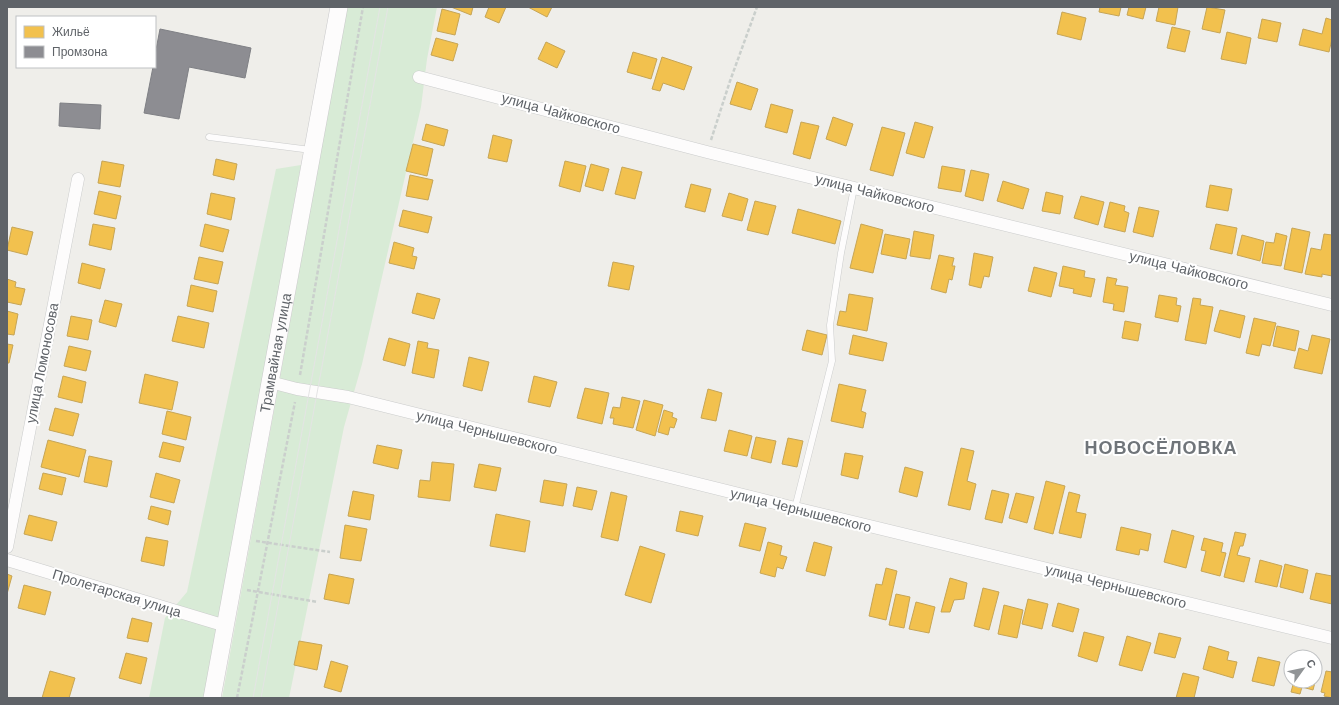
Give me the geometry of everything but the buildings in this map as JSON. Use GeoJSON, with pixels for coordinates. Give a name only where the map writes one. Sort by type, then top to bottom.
{"type":"FeatureCollection","features":[{"type":"Feature","properties":{"kind":"main road","name":"Трамвайная улица"},"geometry":{"type":"LineString","coordinates":[[212,698],[339,7]]}},
{"type":"Feature","properties":{"kind":"street","name":"улица Чайковского"},"geometry":{"type":"LineString","coordinates":[[419,77],[707,152],[1332,305]]}},
{"type":"Feature","properties":{"kind":"street","name":"улица Ломоносова"},"geometry":{"type":"LineString","coordinates":[[7,547],[78,179]]}},
{"type":"Feature","properties":{"kind":"street","name":"улица Чернышевского"},"geometry":{"type":"LineString","coordinates":[[270,382],[297,389],[348,397],[794,508],[1332,638]]}},
{"type":"Feature","properties":{"kind":"street","name":"Пролетарская улица"},"geometry":{"type":"LineString","coordinates":[[7,560],[226,626]]}},
{"type":"Feature","properties":{"kind":"lane"},"geometry":{"type":"LineString","coordinates":[[209,137],[312,151]]}},
{"type":"Feature","properties":{"kind":"lane"},"geometry":{"type":"LineString","coordinates":[[794,508],[832,361],[830,325],[841,253],[854,188]]}},
{"type":"Feature","properties":{"kind":"path"},"geometry":{"type":"LineString","coordinates":[[237,698],[297,389],[363,7]]}},
{"type":"Feature","properties":{"kind":"path"},"geometry":{"type":"LineString","coordinates":[[707,152],[730,81],[757,7]]}},
{"type":"Feature","properties":{"kind":"path"},"geometry":{"type":"LineString","coordinates":[[242,539],[330,552]]}},
{"type":"Feature","properties":{"kind":"path"},"geometry":{"type":"LineString","coordinates":[[233,588],[318,602]]}},
{"type":"Feature","properties":{"kind":"green space"},"geometry":{"type":"Polygon","coordinates":[[[347,7],[437,7],[427,59],[421,107],[362,364],[344,427],[289,698],[222,698],[347,7]]]}},
{"type":"Feature","properties":{"kind":"green space"},"geometry":{"type":"Polygon","coordinates":[[[301,165],[205,698],[149,698],[165,618],[187,592],[276,169],[301,165]]]}},
{"type":"Feature","properties":{"kind":"tram line"},"geometry":{"type":"LineString","coordinates":[[253,698],[380,7]]}},
{"type":"Feature","properties":{"kind":"tram line"},"geometry":{"type":"LineString","coordinates":[[261,698],[388,7]]}},
{"type":"Feature","properties":{"kind":"district","name":"НОВОСЁЛОВКА"},"geometry":{"type":"Point","coordinates":[1161,448]}}]}
